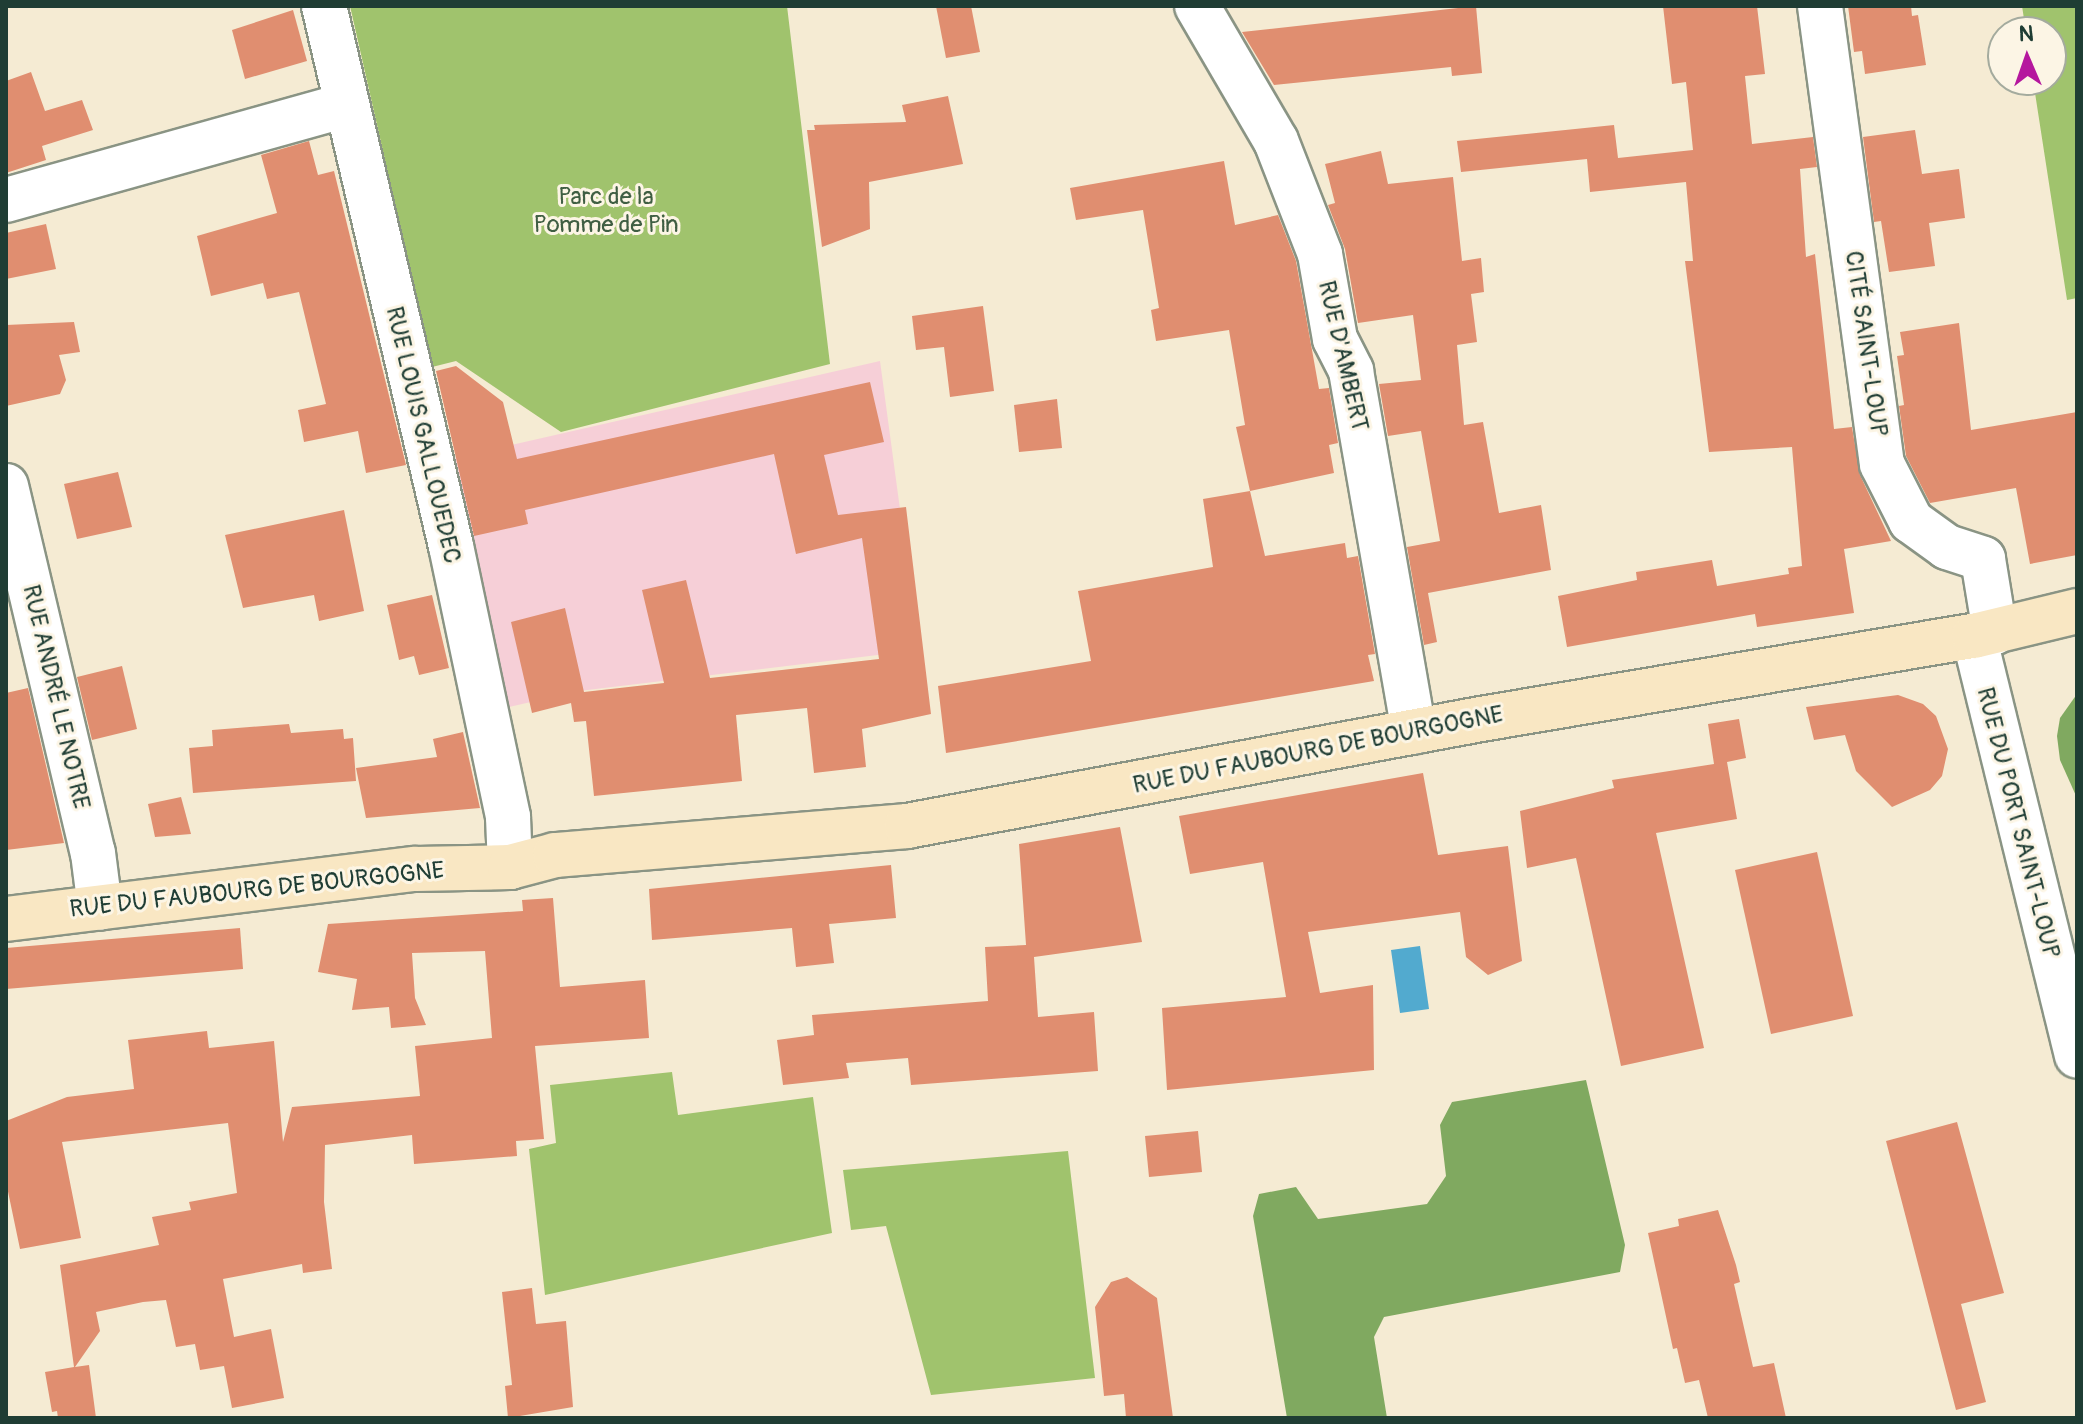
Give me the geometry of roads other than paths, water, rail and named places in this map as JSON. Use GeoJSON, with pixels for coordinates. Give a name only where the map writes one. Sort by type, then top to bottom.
{"type":"FeatureCollection","features":[{"type":"Feature","properties":{"kind":"main road","name":"RUE DU FAUBOURG DE BOURGOGNE"},"geometry":{"type":"LineString","coordinates":[[6,888],[99,894],[416,869],[510,855],[555,855],[907,826],[1414,732],[1984,634],[2077,611]]}},
{"type":"Feature","properties":{"kind":"main road","name":"RUE DU FAUBOURG DE BOURGOGNE"},"geometry":{"type":"LineString","coordinates":[[6,919],[99,894]]}},
{"type":"Feature","properties":{"kind":"street","name":"RUE LOUIS GALLOUEDEC"},"geometry":{"type":"LineString","coordinates":[[324,6],[451,546],[510,855]]}},
{"type":"Feature","properties":{"kind":"street","name":"RUE D'AMBERT"},"geometry":{"type":"LineString","coordinates":[[1197,6],[1276,141],[1320,254],[1335,339],[1351,371],[1414,732]]}},
{"type":"Feature","properties":{"kind":"street","name":"CITÉ SAINT-LOUP"},"geometry":{"type":"LineString","coordinates":[[1820,6],[1882,464],[1911,521],[1947,547],[1983,559],[1984,634]]}},
{"type":"Feature","properties":{"kind":"street"},"geometry":{"type":"LineString","coordinates":[[6,200],[346,105]]}},
{"type":"Feature","properties":{"kind":"street","name":"RUE ANDRÉ LE NOTRE"},"geometry":{"type":"LineString","coordinates":[[6,486],[99,894]]}},
{"type":"Feature","properties":{"kind":"street","name":"RUE DU PORT SAINT-LOUP"},"geometry":{"type":"LineString","coordinates":[[1984,634],[2077,1056]]}},
{"type":"Feature","properties":{"kind":"water"},"geometry":{"type":"Polygon","coordinates":[[[1420,946],[1429,1009],[1400,1013],[1391,950],[1420,946]]]}},
{"type":"Feature","properties":{"kind":"park label","name":"Parc de la Pomme de Pin"},"geometry":{"type":"Point","coordinates":[606,211]}}]}
